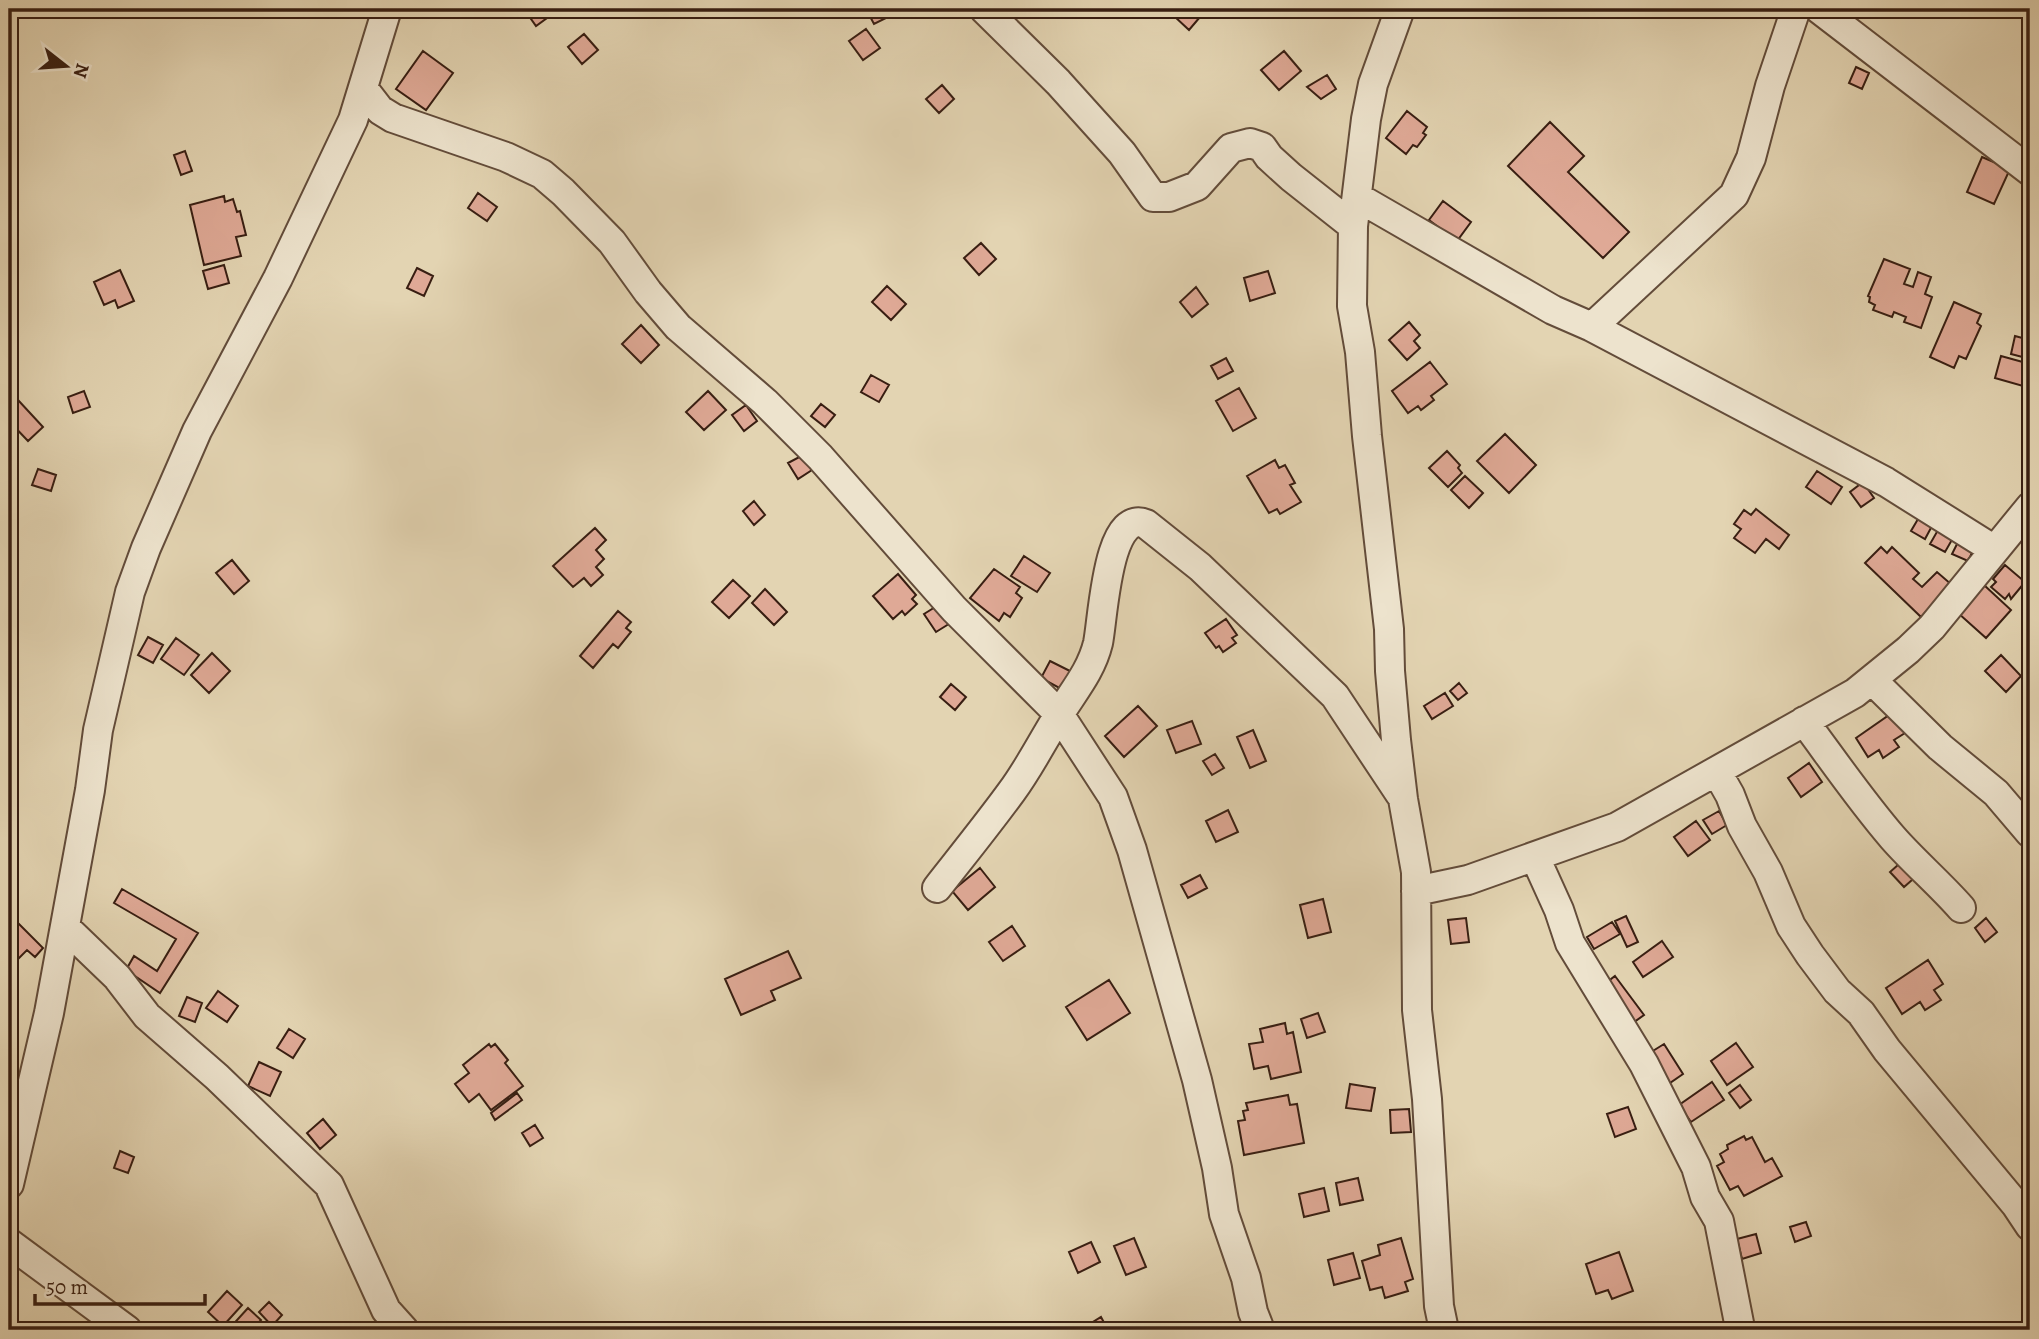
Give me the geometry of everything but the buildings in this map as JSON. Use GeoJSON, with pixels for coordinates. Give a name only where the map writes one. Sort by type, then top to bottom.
{"type":"FeatureCollection","features":[{"type":"Feature","properties":{"kind":"street"},"geometry":{"type":"LineString","coordinates":[[9,1184],[49,1013],[90,790],[98,730],[131,592],[146,548],[197,431],[296,242],[353,120],[387,9]]}},
{"type":"Feature","properties":{"kind":"street"},"geometry":{"type":"LineString","coordinates":[[984,9],[1058,82],[1122,153],[1153,197],[1169,197],[1197,186],[1231,148],[1250,143],[1262,147],[1291,177],[1353,226]]}},
{"type":"Feature","properties":{"kind":"street"},"geometry":{"type":"LineString","coordinates":[[1400,9],[1373,84],[1366,119],[1353,226],[1352,306],[1360,352],[1387,604],[1390,671],[1403,799],[1414,847],[1417,1010],[1427,1099],[1439,1306],[1444,1330]]}},
{"type":"Feature","properties":{"kind":"street"},"geometry":{"type":"LineString","coordinates":[[1592,327],[1734,195],[1751,158],[1770,86],[1796,9]]}},
{"type":"Feature","properties":{"kind":"street"},"geometry":{"type":"LineString","coordinates":[[1819,9],[2030,171]]}},
{"type":"Feature","properties":{"kind":"street"},"geometry":{"type":"LineString","coordinates":[[363,88],[375,100],[380,110],[393,118],[506,157],[542,174],[563,192],[612,242],[648,292],[678,327],[728,368],[810,448],[937,591],[1059,714],[1113,797],[1132,850],[1197,1080],[1217,1168],[1224,1214],[1247,1278],[1253,1312],[1260,1330]]}},
{"type":"Feature","properties":{"kind":"street"},"geometry":{"type":"LineString","coordinates":[[1357,197],[1553,310],[1592,327],[1886,482],[1993,549]]}},
{"type":"Feature","properties":{"kind":"street"},"geometry":{"type":"LineString","coordinates":[[1416,891],[1468,880],[1617,827],[1855,693],[1932,627],[2030,507]]}},
{"type":"Feature","properties":{"kind":"street"},"geometry":{"type":"LineString","coordinates":[[937,888],[1014,789],[1090,668],[1098,642],[1105,583],[1112,562],[1124,550],[1150,538],[1168,540],[1200,567],[1335,696],[1403,799]]}},
{"type":"Feature","properties":{"kind":"street"},"geometry":{"type":"LineString","coordinates":[[1872,680],[1940,747],[1996,793],[2030,833]]}},
{"type":"Feature","properties":{"kind":"street"},"geometry":{"type":"LineString","coordinates":[[1804,721],[1894,839],[1961,908]]}},
{"type":"Feature","properties":{"kind":"street"},"geometry":{"type":"LineString","coordinates":[[1717,772],[1730,795],[1742,826],[1768,872],[1791,926],[1810,955],[1837,991],[1861,1013],[1887,1050],[2016,1205],[2030,1226]]}},
{"type":"Feature","properties":{"kind":"street"},"geometry":{"type":"LineString","coordinates":[[1535,857],[1559,910],[1570,943],[1644,1063],[1696,1167],[1705,1197],[1719,1220],[1740,1328]]}},
{"type":"Feature","properties":{"kind":"street"},"geometry":{"type":"LineString","coordinates":[[65,927],[117,977],[147,1016],[217,1077],[329,1185],[386,1310],[404,1330]]}},
{"type":"Feature","properties":{"kind":"street"},"geometry":{"type":"LineString","coordinates":[[9,1243],[127,1330]]}}]}
